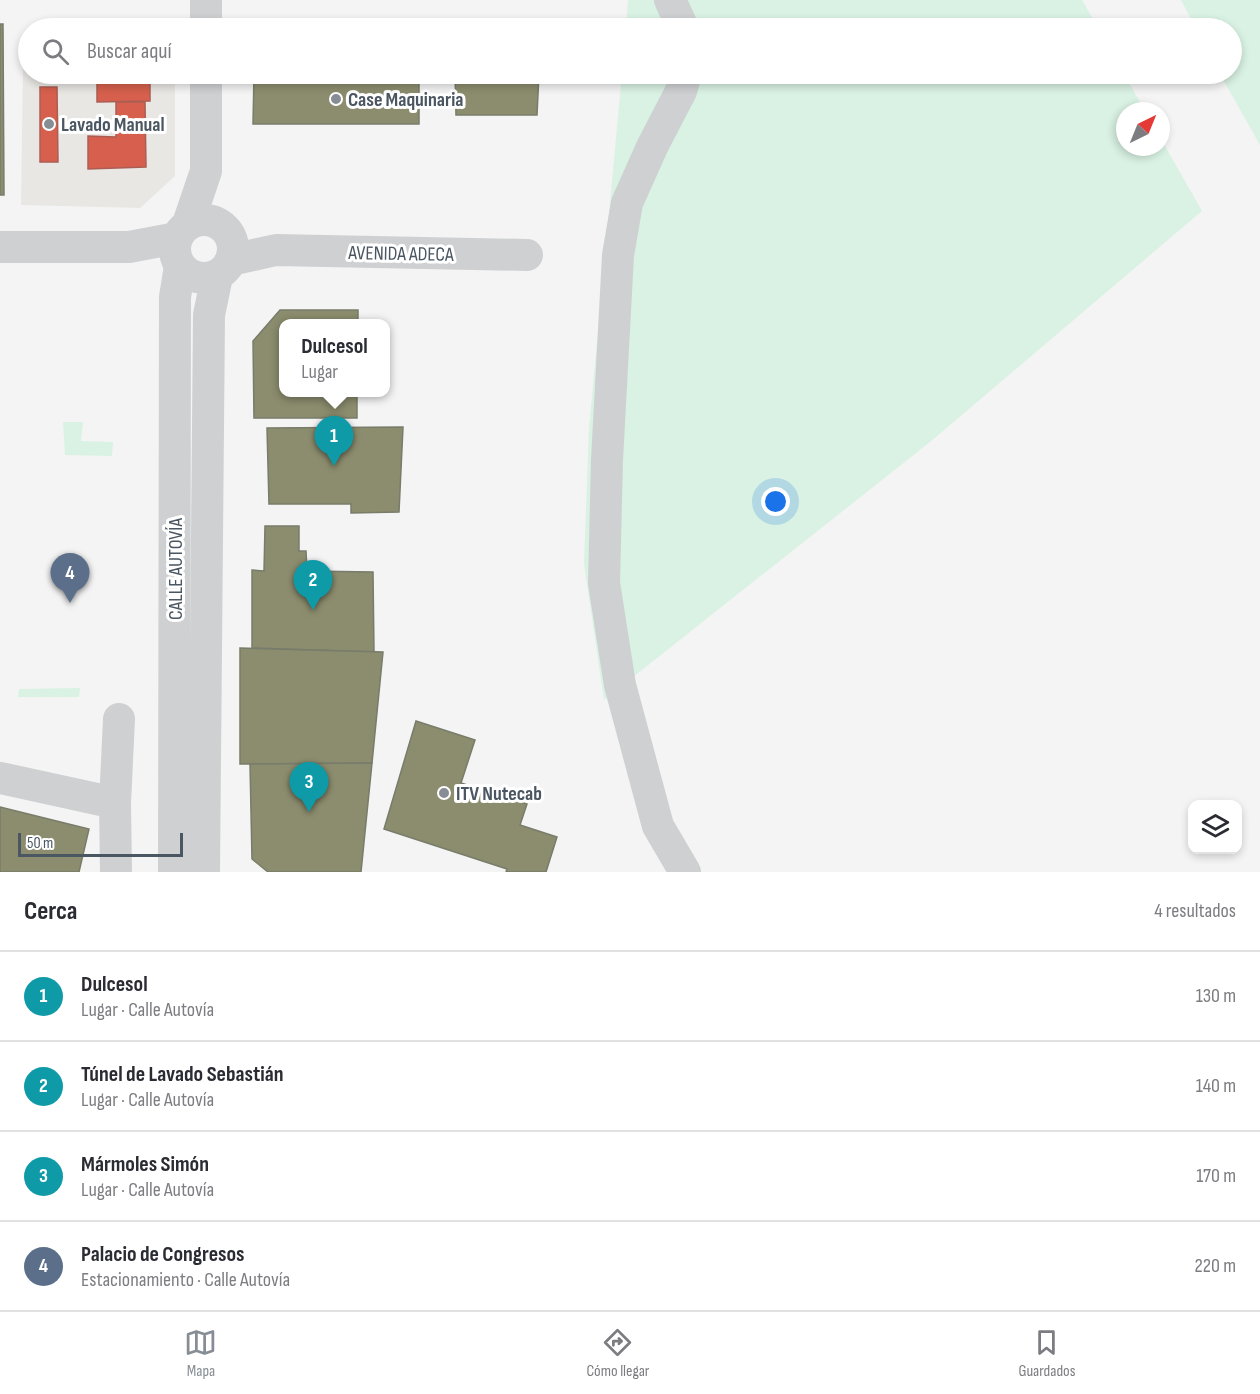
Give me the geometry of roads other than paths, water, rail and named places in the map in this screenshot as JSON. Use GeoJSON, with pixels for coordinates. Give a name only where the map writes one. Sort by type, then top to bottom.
{"type":"FeatureCollection","features":[{"type":"Feature","properties":{"kind":"street"},"geometry":{"type":"LineString","coordinates":[[206,0],[206,18]]}},
{"type":"Feature","properties":{"kind":"street"},"geometry":{"type":"LineString","coordinates":[[670,0],[678,18]]}},
{"type":"Feature","properties":{"kind":"street","name":"CALLE AUTOVÍA"},"geometry":{"type":"LineString","coordinates":[[204,872],[209,315],[225,248],[206,171],[206,84]]}},
{"type":"Feature","properties":{"kind":"street"},"geometry":{"type":"LineString","coordinates":[[683,84],[627,203],[618,255],[607,460],[604,583],[620,685],[658,826],[685,872]]}},
{"type":"Feature","properties":{"kind":"street","name":"CALLE AUTOVÍA"},"geometry":{"type":"LineString","coordinates":[[174,872],[174,306],[180,246],[206,171]]}},
{"type":"Feature","properties":{"kind":"street"},"geometry":{"type":"LineString","coordinates":[[0,247],[180,246],[206,219],[225,248],[207,278],[188,273],[180,246]]}},
{"type":"Feature","properties":{"kind":"street","name":"AVENIDA ADECA"},"geometry":{"type":"LineString","coordinates":[[225,248],[527,255]]}},
{"type":"Feature","properties":{"kind":"street"},"geometry":{"type":"LineString","coordinates":[[116,872],[115,803],[119,719]]}},
{"type":"Feature","properties":{"kind":"street"},"geometry":{"type":"LineString","coordinates":[[0,778],[115,803]]}},
{"type":"Feature","properties":{"kind":"place","name":"Case Maquinaria"},"geometry":{"type":"Point","coordinates":[336,99]}},
{"type":"Feature","properties":{"kind":"place","name":"Lavado Manual"},"geometry":{"type":"Point","coordinates":[49,124]}},
{"type":"Feature","properties":{"kind":"place","name":"Dulcesol"},"geometry":{"type":"Point","coordinates":[334,466]}},
{"type":"Feature","properties":{"kind":"place","name":"Palacio de Congresos"},"geometry":{"type":"Point","coordinates":[70,603]}},
{"type":"Feature","properties":{"kind":"place","name":"Túnel de Lavado Sebastián"},"geometry":{"type":"Point","coordinates":[313,610]}},
{"type":"Feature","properties":{"kind":"place","name":"ITV Nutecab"},"geometry":{"type":"Point","coordinates":[444,793]}},
{"type":"Feature","properties":{"kind":"place","name":"Mármoles Simón"},"geometry":{"type":"Point","coordinates":[309,812]}}]}
